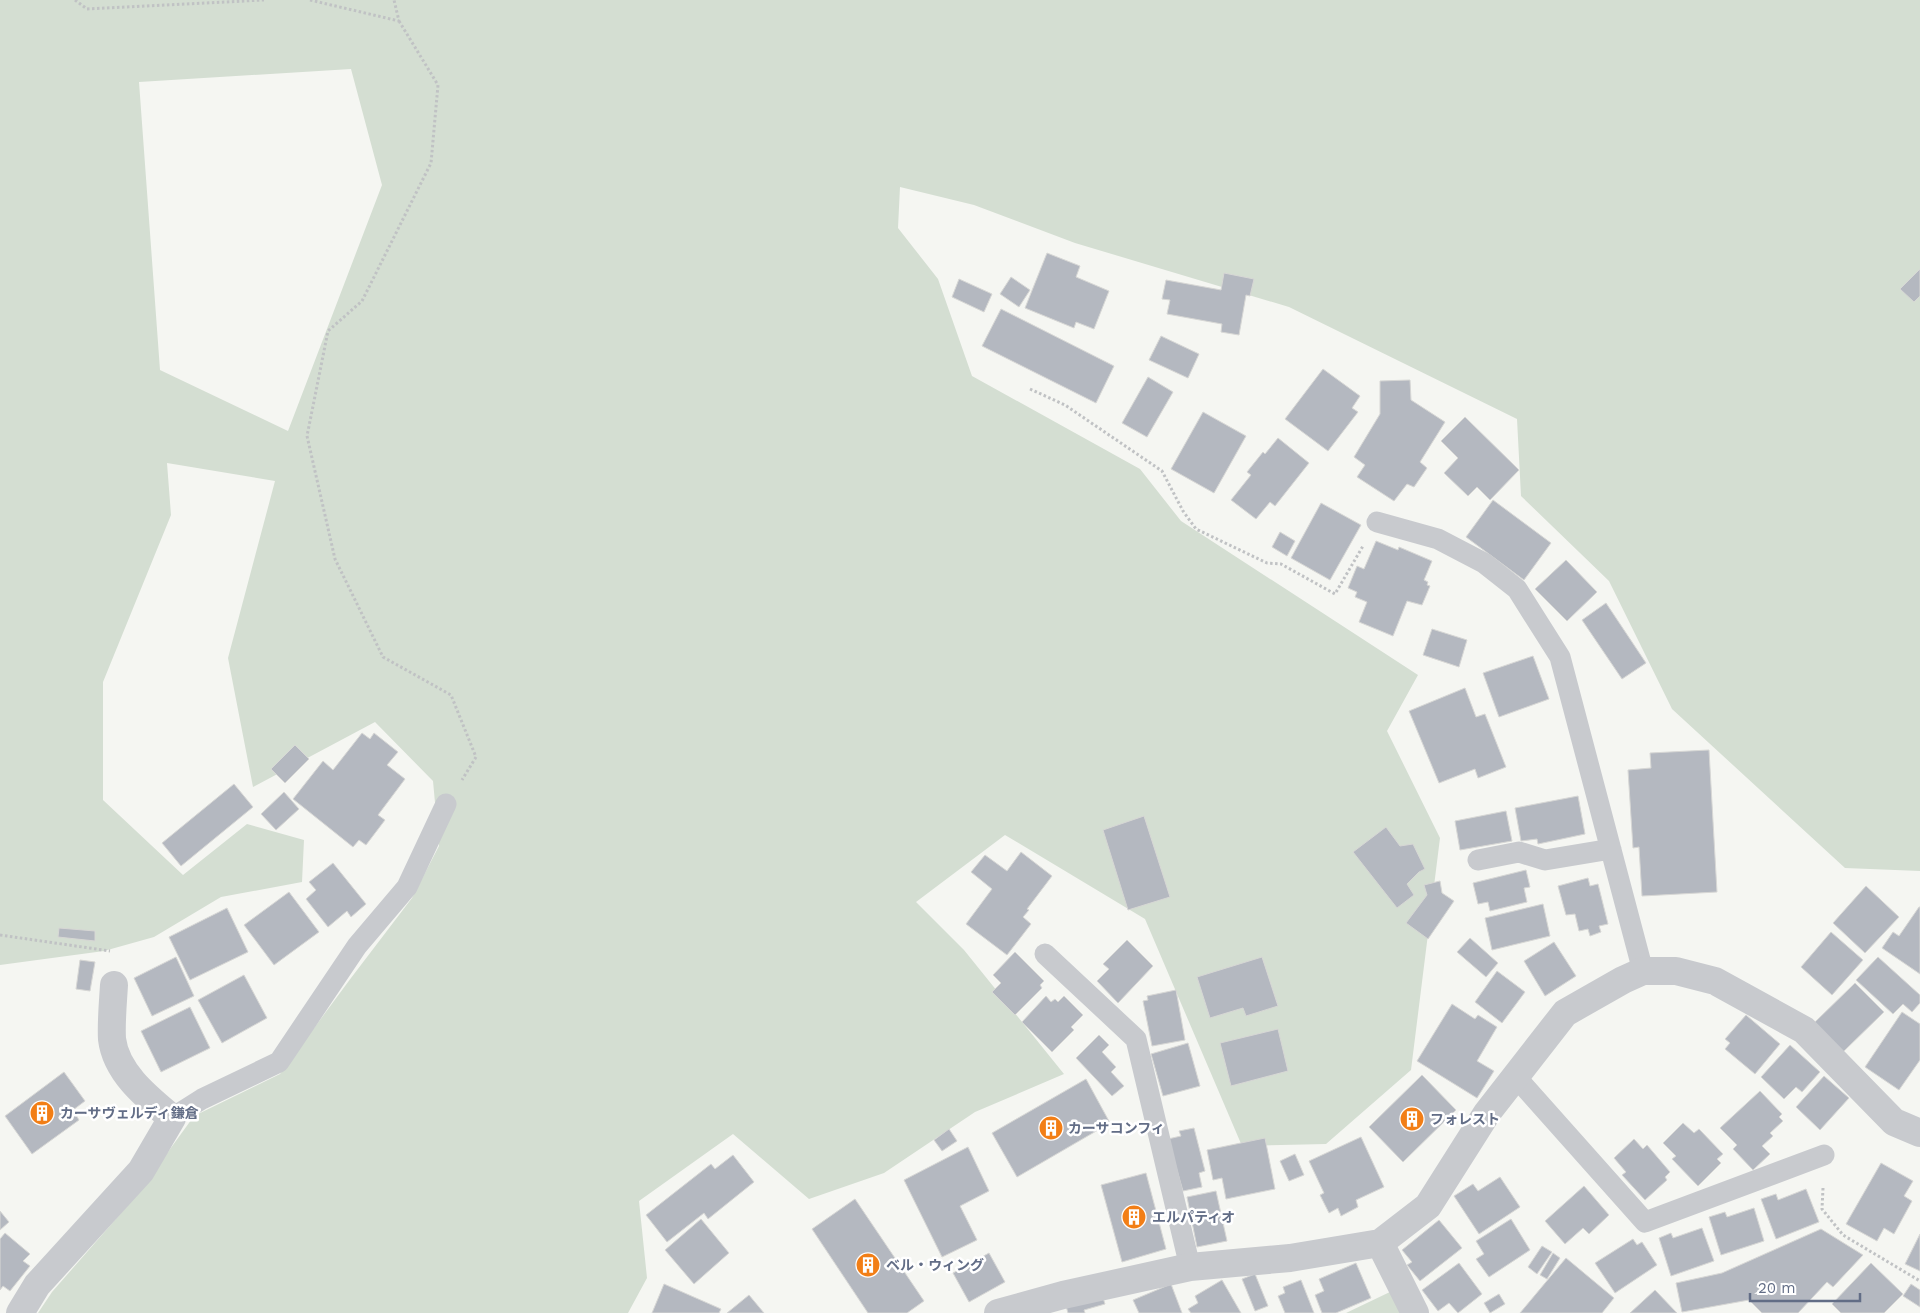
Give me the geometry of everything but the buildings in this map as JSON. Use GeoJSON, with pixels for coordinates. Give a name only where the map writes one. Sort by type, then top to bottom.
{"type":"FeatureCollection","features":[{"type":"Feature","properties":{"kind":"street"},"geometry":{"type":"LineString","coordinates":[[998,1313],[1063,1295],[1190,1266],[1290,1258],[1380,1243],[1428,1206],[1487,1113],[1565,1013],[1623,980],[1643,971],[1676,971],[1715,981],[1804,1030],[1894,1122],[1920,1133]]}},
{"type":"Feature","properties":{"kind":"street"},"geometry":{"type":"LineString","coordinates":[[20,1313],[37,1285],[141,1171],[172,1118],[139,1089],[119,1062],[112,1040],[114,985]]}},
{"type":"Feature","properties":{"kind":"street"},"geometry":{"type":"LineString","coordinates":[[1380,1243],[1409,1305],[1415,1313]]}},
{"type":"Feature","properties":{"kind":"lane"},"geometry":{"type":"LineString","coordinates":[[1377,522],[1438,539],[1484,563],[1517,589],[1560,657],[1643,971]]}},
{"type":"Feature","properties":{"kind":"lane"},"geometry":{"type":"LineString","coordinates":[[172,1118],[202,1099],[279,1062],[358,946],[407,886],[446,804]]}},
{"type":"Feature","properties":{"kind":"lane"},"geometry":{"type":"LineString","coordinates":[[1478,860],[1520,852],[1546,860],[1611,849]]}},
{"type":"Feature","properties":{"kind":"lane"},"geometry":{"type":"LineString","coordinates":[[1045,954],[1136,1039],[1190,1266]]}},
{"type":"Feature","properties":{"kind":"lane"},"geometry":{"type":"LineString","coordinates":[[1515,1076],[1645,1222],[1824,1156]]}},
{"type":"Feature","properties":{"kind":"path"},"geometry":{"type":"LineString","coordinates":[[74,0],[87,9],[264,0]]}},
{"type":"Feature","properties":{"kind":"path"},"geometry":{"type":"LineString","coordinates":[[310,0],[399,20]]}},
{"type":"Feature","properties":{"kind":"path"},"geometry":{"type":"LineString","coordinates":[[394,0],[399,20],[438,85],[431,163],[362,301],[328,331],[307,436],[335,558],[383,657],[450,695],[476,757],[446,804]]}},
{"type":"Feature","properties":{"kind":"path"},"geometry":{"type":"LineString","coordinates":[[1030,389],[1065,405],[1162,471],[1183,511],[1196,529],[1267,563],[1281,564],[1335,594],[1377,522]]}},
{"type":"Feature","properties":{"kind":"path"},"geometry":{"type":"LineString","coordinates":[[0,935],[110,951],[114,985]]}},
{"type":"Feature","properties":{"kind":"path"},"geometry":{"type":"LineString","coordinates":[[1824,1156],[1822,1209],[1843,1235],[1920,1281]]}},
{"type":"Feature","properties":{"kind":"shaded area"},"geometry":{"type":"Polygon","coordinates":[[[0,0],[1920,0],[1920,871],[1845,868],[1672,709],[1609,581],[1521,496],[1517,419],[1289,307],[1075,243],[974,205],[900,187],[898,228],[938,279],[972,376],[1140,469],[1181,521],[1418,675],[1387,731],[1440,838],[1411,1070],[1326,1144],[1242,1146],[1145,919],[1005,835],[916,902],[964,950],[1064,1074],[975,1112],[884,1173],[809,1199],[733,1134],[639,1201],[647,1278],[628,1313],[38,1313],[52,1292],[136,1196],[194,1116],[280,1074],[412,898],[439,846],[433,781],[375,722],[253,787],[228,658],[275,481],[167,463],[171,515],[103,682],[103,800],[183,875],[247,824],[304,840],[302,882],[221,897],[154,937],[104,951],[0,965],[0,0]],[[351,69],[139,82],[160,370],[288,431],[382,185],[351,69]]]}},
{"type":"Feature","properties":{"kind":"shaded area"},"geometry":{"type":"Polygon","coordinates":[[[1392,1291],[1402,1313],[1346,1313],[1392,1291]]]}},
{"type":"Feature","properties":{"kind":"place","name":"カーサヴェルディ鎌倉"},"geometry":{"type":"Point","coordinates":[42,1113]}},
{"type":"Feature","properties":{"kind":"place","name":"フォレスト"},"geometry":{"type":"Point","coordinates":[1412,1119]}},
{"type":"Feature","properties":{"kind":"place","name":"カーサコンフィ"},"geometry":{"type":"Point","coordinates":[1051,1128]}},
{"type":"Feature","properties":{"kind":"place","name":"エルパティオ"},"geometry":{"type":"Point","coordinates":[1134,1217]}},
{"type":"Feature","properties":{"kind":"place","name":"ベル・ウィング"},"geometry":{"type":"Point","coordinates":[868,1265]}}]}
